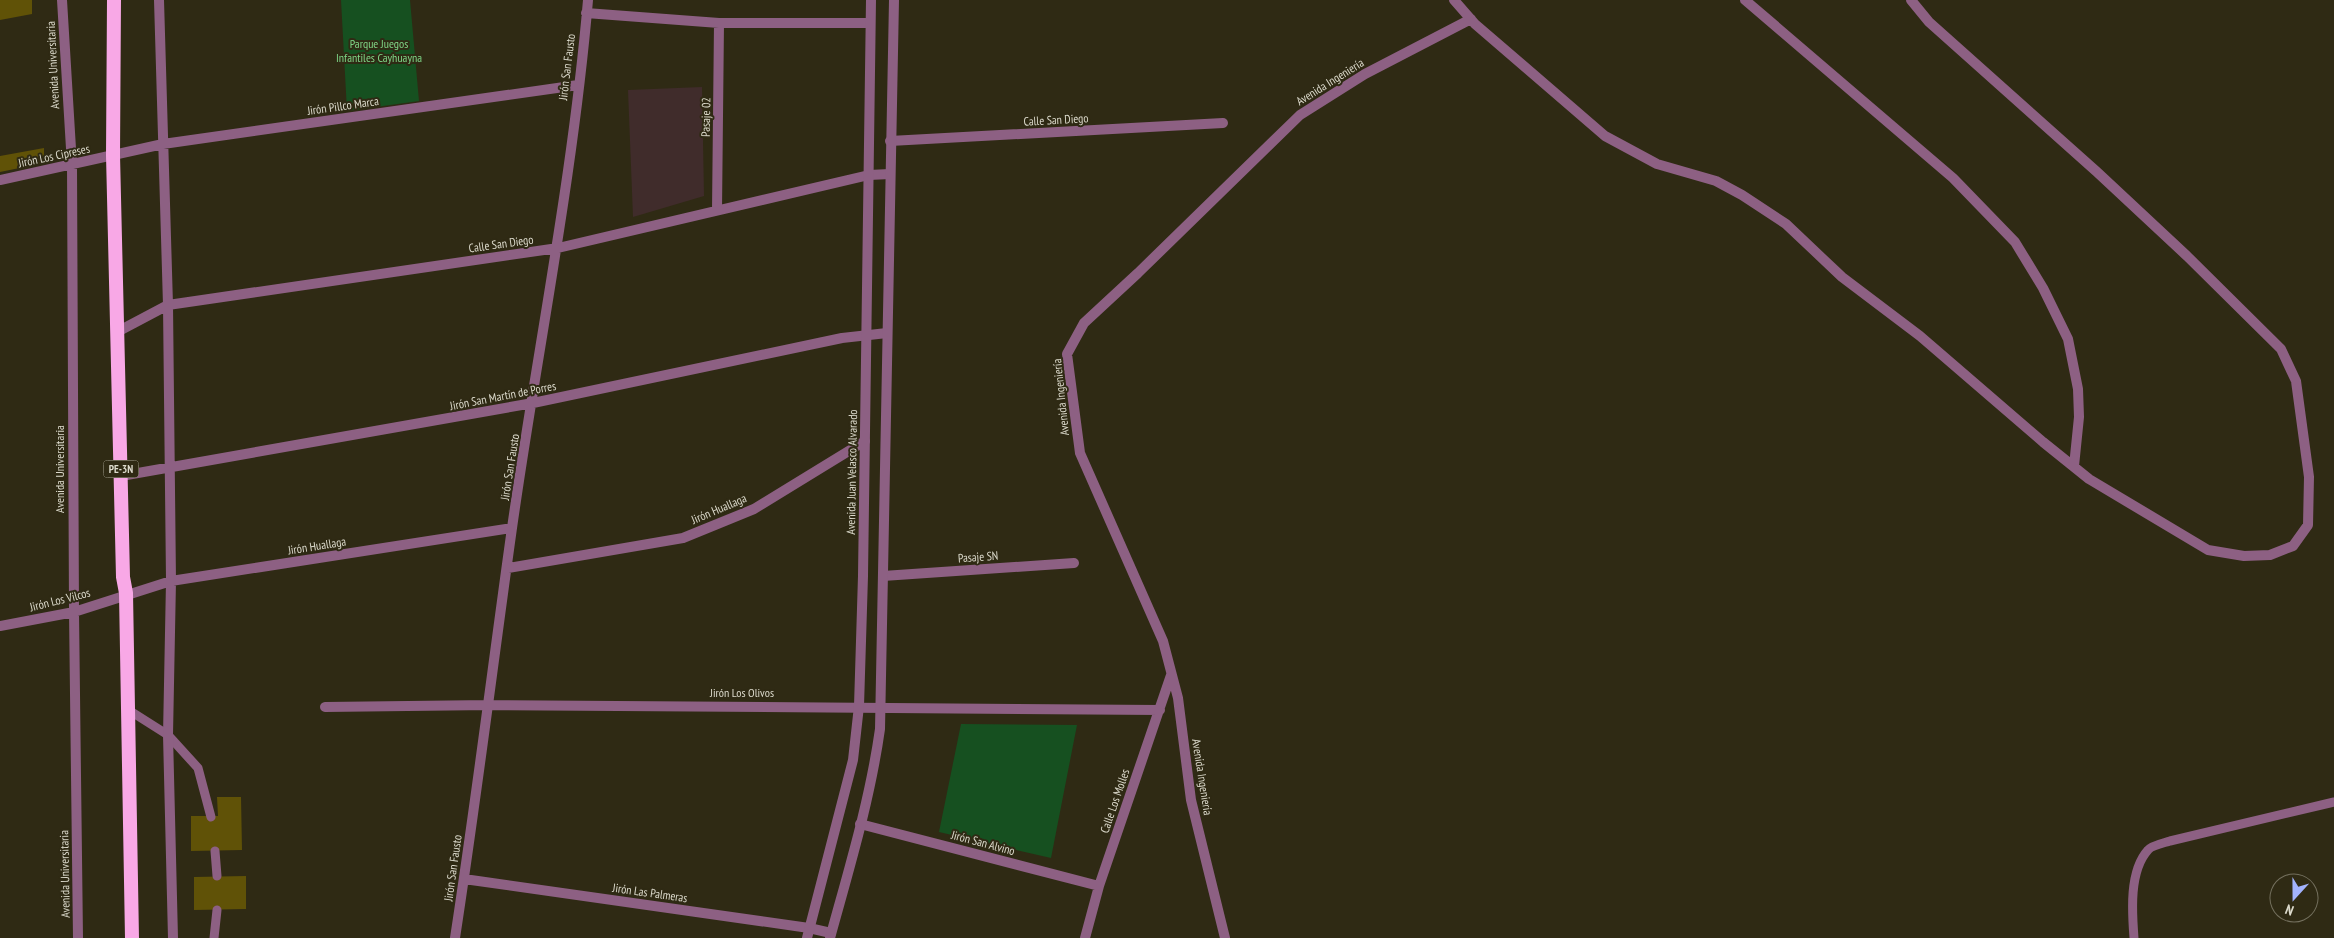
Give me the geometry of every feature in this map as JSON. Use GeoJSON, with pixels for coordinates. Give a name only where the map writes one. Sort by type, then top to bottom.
{"type":"FeatureCollection","features":[{"type":"Feature","properties":{"kind":"highway","name":"PE-3N"},"geometry":{"type":"LineString","coordinates":[[114,0],[113,155],[123,577],[126,593],[126,709],[132,938]]}},
{"type":"Feature","properties":{"kind":"street","name":"Avenida Universitaria"},"geometry":{"type":"LineString","coordinates":[[62,0],[72,165],[78,938]]}},
{"type":"Feature","properties":{"kind":"street"},"geometry":{"type":"LineString","coordinates":[[159,0],[168,305],[170,468],[168,735],[173,938]]}},
{"type":"Feature","properties":{"kind":"street","name":"Jirón San Fausto"},"geometry":{"type":"LineString","coordinates":[[455,938],[490,704],[512,528],[558,248],[588,0]]}},
{"type":"Feature","properties":{"kind":"street","name":"Avenida Juan Velasco Alvarado"},"geometry":{"type":"LineString","coordinates":[[808,933],[853,760],[859,706],[871,0]]}},
{"type":"Feature","properties":{"kind":"street"},"geometry":{"type":"LineString","coordinates":[[830,935],[876,756],[881,707],[894,0]]}},
{"type":"Feature","properties":{"kind":"street"},"geometry":{"type":"LineString","coordinates":[[1454,0],[1471,19],[1605,136],[1657,164],[1716,181],[1742,195],[1786,224],[1842,276],[1920,336],[2089,479],[2208,550],[2244,556],[2270,555],[2293,546],[2308,525],[2309,477],[2296,382],[2282,349],[2187,256],[2097,172],[1929,22],[1911,0]]}},
{"type":"Feature","properties":{"kind":"street"},"geometry":{"type":"LineString","coordinates":[[1745,0],[1954,178],[2015,242],[2043,288],[2068,339],[2078,389],[2079,417],[2074,466]]}},
{"type":"Feature","properties":{"kind":"street"},"geometry":{"type":"LineString","coordinates":[[586,14],[720,24],[870,23]]}},
{"type":"Feature","properties":{"kind":"street","name":"Avenida Ingeniería"},"geometry":{"type":"LineString","coordinates":[[1225,938],[1191,800],[1178,698],[1172,674],[1163,641],[1080,453],[1067,354],[1084,323],[1300,115],[1364,74],[1471,19]]}},
{"type":"Feature","properties":{"kind":"street","name":"Pasaje 02"},"geometry":{"type":"LineString","coordinates":[[718,210],[720,24]]}},
{"type":"Feature","properties":{"kind":"street","name":"Jirón Pillco Marca"},"geometry":{"type":"LineString","coordinates":[[113,155],[163,144],[578,84]]}},
{"type":"Feature","properties":{"kind":"street","name":"Calle San Diego"},"geometry":{"type":"LineString","coordinates":[[890,141],[1223,123]]}},
{"type":"Feature","properties":{"kind":"street","name":"Jirón Los Cipreses"},"geometry":{"type":"LineString","coordinates":[[0,180],[113,155]]}},
{"type":"Feature","properties":{"kind":"street","name":"Calle San Diego"},"geometry":{"type":"LineString","coordinates":[[117,332],[168,305],[558,248],[869,175],[890,174]]}},
{"type":"Feature","properties":{"kind":"street","name":"Jirón San Martín de Porres"},"geometry":{"type":"LineString","coordinates":[[121,476],[533,404],[842,338],[887,333]]}},
{"type":"Feature","properties":{"kind":"street","name":"Jirón Huallaga"},"geometry":{"type":"LineString","coordinates":[[508,568],[684,538],[754,509],[865,441]]}},
{"type":"Feature","properties":{"kind":"street","name":"Jirón Huallaga"},"geometry":{"type":"LineString","coordinates":[[126,593],[170,581],[512,528]]}},
{"type":"Feature","properties":{"kind":"street","name":"Pasaje SN"},"geometry":{"type":"LineString","coordinates":[[883,576],[1074,563]]}},
{"type":"Feature","properties":{"kind":"street","name":"Jirón Los Vilcos"},"geometry":{"type":"LineString","coordinates":[[0,626],[74,612],[126,593]]}},
{"type":"Feature","properties":{"kind":"street","name":"Calle Los Molles"},"geometry":{"type":"LineString","coordinates":[[1085,938],[1099,886],[1172,674]]}},
{"type":"Feature","properties":{"kind":"street","name":"Jirón Los Olivos"},"geometry":{"type":"LineString","coordinates":[[325,707],[490,704],[1160,710]]}},
{"type":"Feature","properties":{"kind":"street","name":"Jirón San Alvino"},"geometry":{"type":"LineString","coordinates":[[860,824],[1099,886]]}},
{"type":"Feature","properties":{"kind":"street","name":"Jirón Las Palmeras"},"geometry":{"type":"LineString","coordinates":[[464,879],[830,935]]}},
{"type":"Feature","properties":{"kind":"lane"},"geometry":{"type":"LineString","coordinates":[[126,709],[168,735],[198,768],[211,817]]}},
{"type":"Feature","properties":{"kind":"lane"},"geometry":{"type":"LineString","coordinates":[[2134,938],[2132,899],[2140,864],[2149,848],[2170,841],[2334,802]]}},
{"type":"Feature","properties":{"kind":"lane"},"geometry":{"type":"LineString","coordinates":[[215,851],[216,876]]}},
{"type":"Feature","properties":{"kind":"lane"},"geometry":{"type":"LineString","coordinates":[[214,938],[217,910]]}},
{"type":"Feature","properties":{"kind":"shaded area"},"geometry":{"type":"Polygon","coordinates":[[[702,87],[704,196],[633,217],[628,90],[702,87]]]}},
{"type":"Feature","properties":{"kind":"green space","name":"Parque Juegos Infantiles Cayhuayna"},"geometry":{"type":"Polygon","coordinates":[[[341,0],[410,0],[419,101],[347,111],[341,0]]]}},
{"type":"Feature","properties":{"kind":"green space"},"geometry":{"type":"Polygon","coordinates":[[[961,724],[1077,725],[1051,858],[939,832],[961,724]]]}},
{"type":"Feature","properties":{"kind":"building"},"geometry":{"type":"Polygon","coordinates":[[[0,0],[32,0],[32,14],[0,20],[0,0]]]}},
{"type":"Feature","properties":{"kind":"building"},"geometry":{"type":"Polygon","coordinates":[[[44,148],[44,163],[0,172],[0,156],[44,148]]]}},
{"type":"Feature","properties":{"kind":"building"},"geometry":{"type":"Polygon","coordinates":[[[217,797],[241,797],[242,850],[191,851],[191,816],[218,816],[217,797]]]}},
{"type":"Feature","properties":{"kind":"building"},"geometry":{"type":"Polygon","coordinates":[[[246,876],[246,909],[194,910],[194,877],[246,876]]]}}]}
